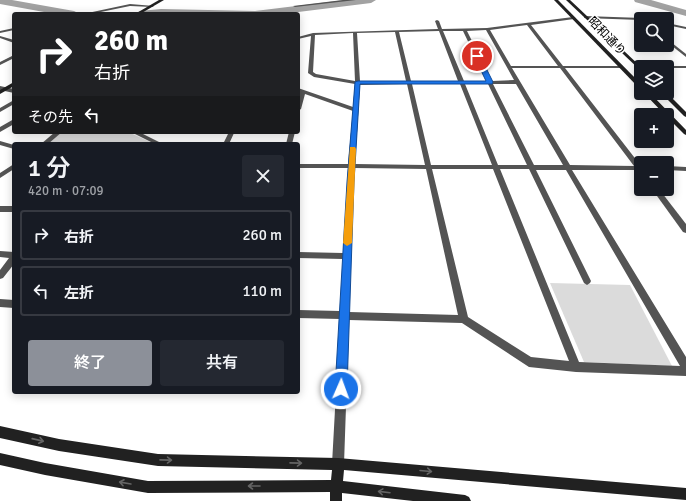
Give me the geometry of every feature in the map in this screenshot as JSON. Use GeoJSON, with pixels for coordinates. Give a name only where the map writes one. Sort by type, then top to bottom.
{"type":"FeatureCollection","features":[{"type":"Feature","properties":{"kind":"street"},"geometry":{"type":"LineString","coordinates":[[141,12],[162,0]]}},
{"type":"Feature","properties":{"kind":"street"},"geometry":{"type":"LineString","coordinates":[[295,6],[327,1],[354,0]]}},
{"type":"Feature","properties":{"kind":"street","name":"昭和通り"},"geometry":{"type":"LineString","coordinates":[[556,0],[634,80]]}},
{"type":"Feature","properties":{"kind":"street","name":"昭和通り"},"geometry":{"type":"LineString","coordinates":[[568,0],[634,62]]}},
{"type":"Feature","properties":{"kind":"street"},"geometry":{"type":"LineString","coordinates":[[92,12],[130,5],[152,6]]}},
{"type":"Feature","properties":{"kind":"street"},"geometry":{"type":"LineString","coordinates":[[585,17],[634,19]]}},
{"type":"Feature","properties":{"kind":"street"},"geometry":{"type":"LineString","coordinates":[[300,37],[313,34],[355,32],[487,29],[574,18]]}},
{"type":"Feature","properties":{"kind":"street"},"geometry":{"type":"LineString","coordinates":[[437,21],[497,167],[576,367]]}},
{"type":"Feature","properties":{"kind":"street"},"geometry":{"type":"LineString","coordinates":[[528,23],[634,161]]}},
{"type":"Feature","properties":{"kind":"street"},"geometry":{"type":"LineString","coordinates":[[674,25],[686,28]]}},
{"type":"Feature","properties":{"kind":"street"},"geometry":{"type":"LineString","coordinates":[[0,32],[12,29]]}},
{"type":"Feature","properties":{"kind":"street"},"geometry":{"type":"LineString","coordinates":[[464,29],[587,281]]}},
{"type":"Feature","properties":{"kind":"street"},"geometry":{"type":"LineString","coordinates":[[487,29],[686,366]]}},
{"type":"Feature","properties":{"kind":"street"},"geometry":{"type":"LineString","coordinates":[[397,31],[464,319]]}},
{"type":"Feature","properties":{"kind":"street"},"geometry":{"type":"LineString","coordinates":[[336,501],[351,167],[354,110],[358,82],[355,32]]}},
{"type":"Feature","properties":{"kind":"street"},"geometry":{"type":"LineString","coordinates":[[313,34],[310,72],[314,75],[358,82],[518,82]]}},
{"type":"Feature","properties":{"kind":"street"},"geometry":{"type":"LineString","coordinates":[[0,37],[12,37]]}},
{"type":"Feature","properties":{"kind":"street"},"geometry":{"type":"LineString","coordinates":[[0,37],[12,41]]}},
{"type":"Feature","properties":{"kind":"street"},"geometry":{"type":"LineString","coordinates":[[674,46],[686,56]]}},
{"type":"Feature","properties":{"kind":"street"},"geometry":{"type":"LineString","coordinates":[[0,64],[12,57]]}},
{"type":"Feature","properties":{"kind":"street"},"geometry":{"type":"LineString","coordinates":[[509,67],[621,67]]}},
{"type":"Feature","properties":{"kind":"street"},"geometry":{"type":"LineString","coordinates":[[674,67],[686,67]]}},
{"type":"Feature","properties":{"kind":"street"},"geometry":{"type":"LineString","coordinates":[[0,92],[3,89]]}},
{"type":"Feature","properties":{"kind":"street"},"geometry":{"type":"LineString","coordinates":[[301,91],[354,110]]}},
{"type":"Feature","properties":{"kind":"street"},"geometry":{"type":"LineString","coordinates":[[654,100],[686,133]]}},
{"type":"Feature","properties":{"kind":"street"},"geometry":{"type":"LineString","coordinates":[[671,100],[686,115]]}},
{"type":"Feature","properties":{"kind":"street"},"geometry":{"type":"LineString","coordinates":[[0,110],[12,103]]}},
{"type":"Feature","properties":{"kind":"street"},"geometry":{"type":"LineString","coordinates":[[0,130],[12,122]]}},
{"type":"Feature","properties":{"kind":"street"},"geometry":{"type":"LineString","coordinates":[[46,142],[56,134]]}},
{"type":"Feature","properties":{"kind":"street"},"geometry":{"type":"LineString","coordinates":[[138,134],[156,142]]}},
{"type":"Feature","properties":{"kind":"street"},"geometry":{"type":"LineString","coordinates":[[0,144],[12,147]]}},
{"type":"Feature","properties":{"kind":"street"},"geometry":{"type":"LineString","coordinates":[[300,166],[634,169]]}},
{"type":"Feature","properties":{"kind":"street"},"geometry":{"type":"LineString","coordinates":[[0,176],[12,167]]}},
{"type":"Feature","properties":{"kind":"street"},"geometry":{"type":"LineString","coordinates":[[674,168],[686,169]]}},
{"type":"Feature","properties":{"kind":"street"},"geometry":{"type":"LineString","coordinates":[[660,196],[686,230]]}},
{"type":"Feature","properties":{"kind":"street"},"geometry":{"type":"LineString","coordinates":[[0,209],[12,209]]}},
{"type":"Feature","properties":{"kind":"street"},"geometry":{"type":"LineString","coordinates":[[0,254],[12,255]]}},
{"type":"Feature","properties":{"kind":"street"},"geometry":{"type":"LineString","coordinates":[[300,255],[347,256]]}},
{"type":"Feature","properties":{"kind":"street"},"geometry":{"type":"LineString","coordinates":[[0,276],[12,261]]}},
{"type":"Feature","properties":{"kind":"street"},"geometry":{"type":"LineString","coordinates":[[0,303],[12,304]]}},
{"type":"Feature","properties":{"kind":"street"},"geometry":{"type":"LineString","coordinates":[[300,314],[464,319],[529,362],[576,367],[686,371]]}},
{"type":"Feature","properties":{"kind":"street"},"geometry":{"type":"LineString","coordinates":[[0,432],[59,445],[158,460],[338,464],[686,494]]}},
{"type":"Feature","properties":{"kind":"street"},"geometry":{"type":"LineString","coordinates":[[0,459],[45,469],[148,487],[337,486],[465,501]]}},
{"type":"Feature","properties":{"kind":"shaded area"},"geometry":{"type":"Polygon","coordinates":[[[60,134],[132,134],[150,142],[50,142],[60,134]]]}},
{"type":"Feature","properties":{"kind":"shaded area"},"geometry":{"type":"Polygon","coordinates":[[[550,283],[630,285],[672,366],[584,362],[550,283]]]}},
{"type":"Feature","properties":{"kind":"waterway"},"geometry":{"type":"LineString","coordinates":[[272,12],[371,0]]}},
{"type":"Feature","properties":{"kind":"waterway"},"geometry":{"type":"LineString","coordinates":[[639,0],[686,13]]}},
{"type":"Feature","properties":{"kind":"waterway"},"geometry":{"type":"LineString","coordinates":[[0,1],[63,12]]}},
{"type":"Feature","properties":{"kind":"slow traffic"},"geometry":{"type":"LineString","coordinates":[[347,243],[352,149]]}},
{"type":"Feature","properties":{"kind":"route"},"geometry":{"type":"LineString","coordinates":[[341,389],[350,182],[354,110],[358,82],[490,82],[477,56]]}}]}
